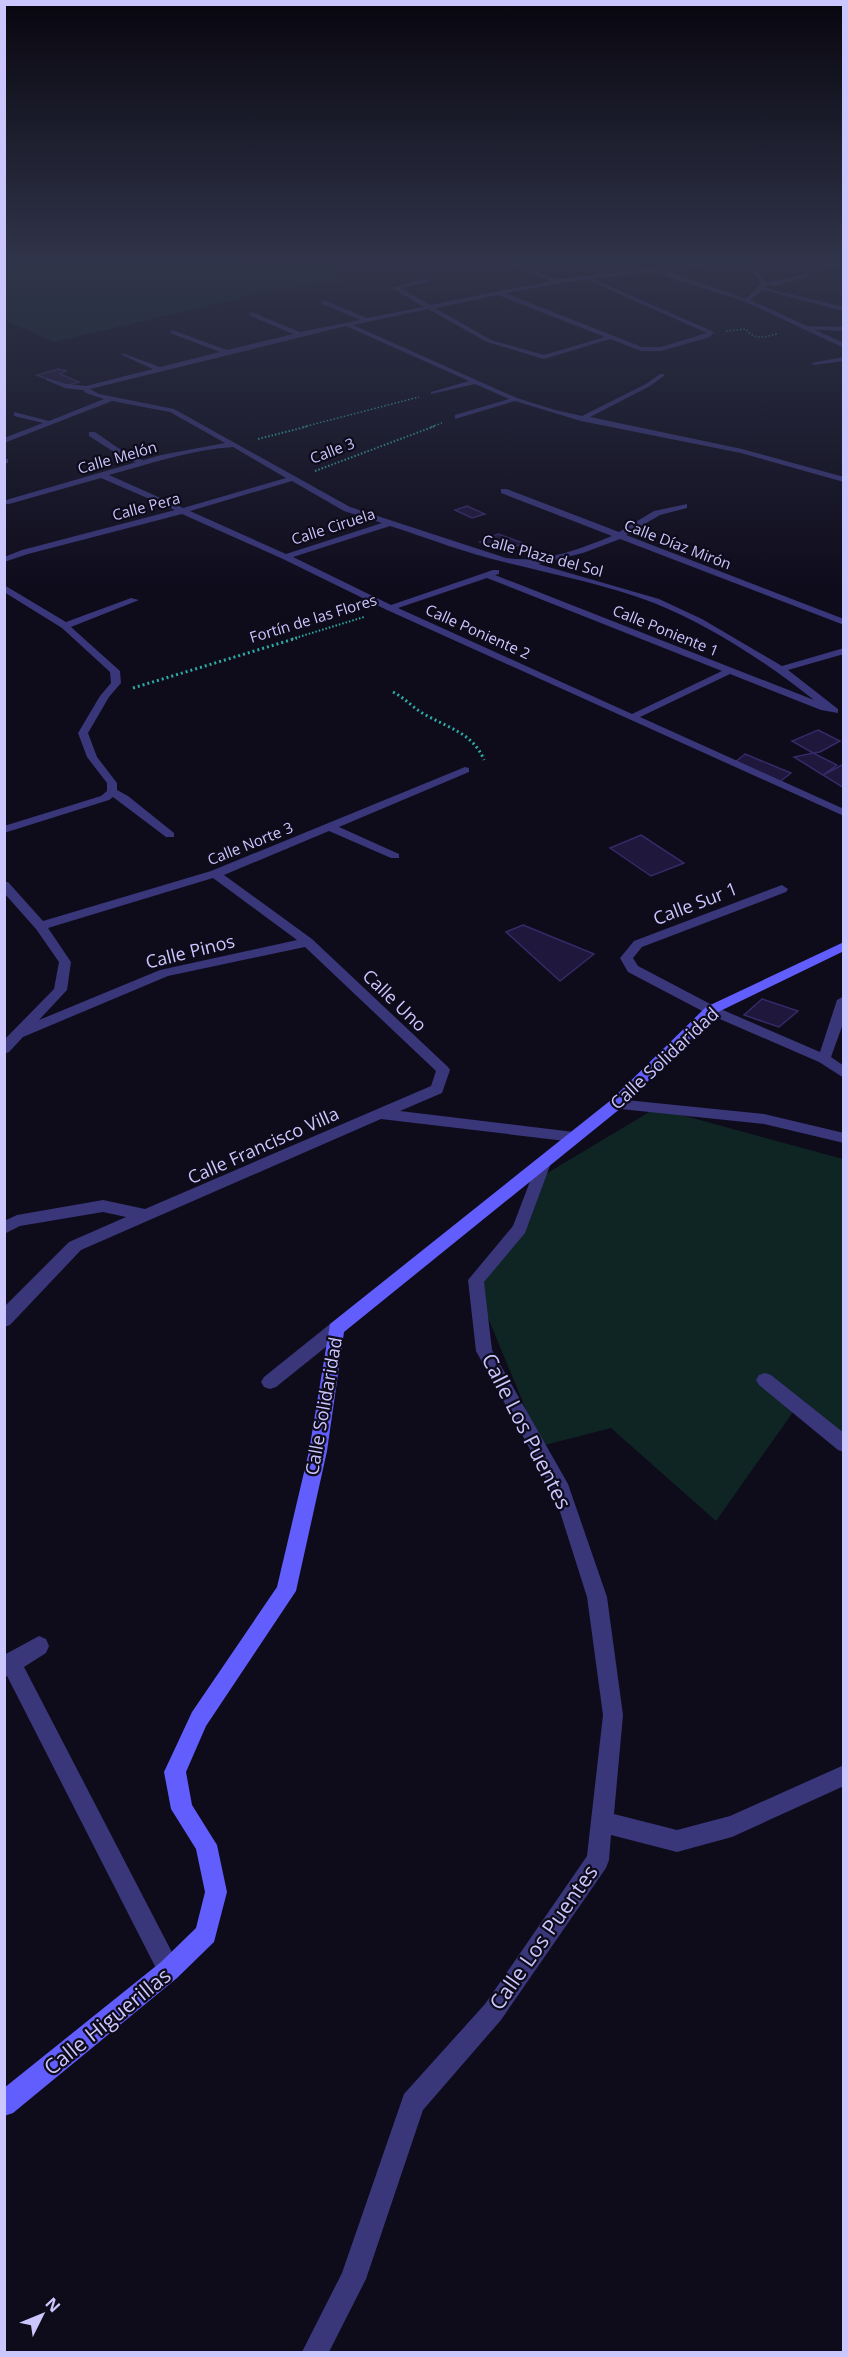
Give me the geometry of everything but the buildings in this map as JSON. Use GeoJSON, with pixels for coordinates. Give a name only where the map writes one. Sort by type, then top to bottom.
{"type":"FeatureCollection","features":[{"type":"Feature","properties":{"kind":"main road","name":"Calle Solidaridad"},"geometry":{"type":"LineString","coordinates":[[206,1934],[216,1892],[206,1845],[182,1809],[175,1772],[199,1719],[286,1591],[318,1451],[336,1329],[616,1104],[711,1010],[843,946]]}},
{"type":"Feature","properties":{"kind":"main road","name":"Calle Higuerillas"},"geometry":{"type":"LineString","coordinates":[[4,2104],[170,1970],[206,1934]]}},
{"type":"Feature","properties":{"kind":"street"},"geometry":{"type":"LineString","coordinates":[[48,379],[65,386],[86,388],[140,374]]}},
{"type":"Feature","properties":{"kind":"street"},"geometry":{"type":"LineString","coordinates":[[462,374],[515,399],[581,419],[742,451],[843,480]]}},
{"type":"Feature","properties":{"kind":"street"},"geometry":{"type":"LineString","coordinates":[[581,419],[648,385],[662,375]]}},
{"type":"Feature","properties":{"kind":"street"},"geometry":{"type":"LineString","coordinates":[[433,393],[478,381]]}},
{"type":"Feature","properties":{"kind":"street","name":"Calle Plaza del Sol"},"geometry":{"type":"LineString","coordinates":[[86,388],[88,392],[97,396],[172,410],[347,508],[505,560],[529,564],[656,601],[699,621],[781,669],[839,713]]}},
{"type":"Feature","properties":{"kind":"street"},"geometry":{"type":"LineString","coordinates":[[8,439],[113,398]]}},
{"type":"Feature","properties":{"kind":"street"},"geometry":{"type":"LineString","coordinates":[[458,417],[515,399]]}},
{"type":"Feature","properties":{"kind":"street"},"geometry":{"type":"LineString","coordinates":[[17,414],[50,423]]}},
{"type":"Feature","properties":{"kind":"street"},"geometry":{"type":"LineString","coordinates":[[92,434],[115,450],[144,463]]}},
{"type":"Feature","properties":{"kind":"street","name":"Calle Melón"},"geometry":{"type":"LineString","coordinates":[[9,502],[199,449],[234,445]]}},
{"type":"Feature","properties":{"kind":"street","name":"Calle Poniente 2"},"geometry":{"type":"LineString","coordinates":[[102,475],[843,813]]}},
{"type":"Feature","properties":{"kind":"street","name":"Calle Pera"},"geometry":{"type":"LineString","coordinates":[[4,560],[25,552],[182,511],[294,478]]}},
{"type":"Feature","properties":{"kind":"street","name":"Calle Díaz Mirón"},"geometry":{"type":"LineString","coordinates":[[504,491],[843,622]]}},
{"type":"Feature","properties":{"kind":"street","name":"Fortín de las Flores"},"geometry":{"type":"LineString","coordinates":[[390,608],[487,574],[580,551],[619,536],[657,513],[684,506]]}},
{"type":"Feature","properties":{"kind":"street","name":"Calle Ciruela"},"geometry":{"type":"LineString","coordinates":[[286,557],[390,523]]}},
{"type":"Feature","properties":{"kind":"street","name":"Calle Poniente 1"},"geometry":{"type":"LineString","coordinates":[[487,574],[839,713]]}},
{"type":"Feature","properties":{"kind":"street"},"geometry":{"type":"LineString","coordinates":[[4,830],[105,798],[112,792],[112,783],[92,757],[83,733],[105,696],[116,683],[115,671],[65,626],[5,589]]}},
{"type":"Feature","properties":{"kind":"street"},"geometry":{"type":"LineString","coordinates":[[65,626],[134,600]]}},
{"type":"Feature","properties":{"kind":"street"},"geometry":{"type":"LineString","coordinates":[[781,669],[843,651]]}},
{"type":"Feature","properties":{"kind":"street"},"geometry":{"type":"LineString","coordinates":[[633,717],[729,671]]}},
{"type":"Feature","properties":{"kind":"street","name":"Calle Norte 3"},"geometry":{"type":"LineString","coordinates":[[40,926],[215,874],[465,770]]}},
{"type":"Feature","properties":{"kind":"street"},"geometry":{"type":"LineString","coordinates":[[112,792],[124,798],[170,835]]}},
{"type":"Feature","properties":{"kind":"street"},"geometry":{"type":"LineString","coordinates":[[330,827],[395,856]]}},
{"type":"Feature","properties":{"kind":"street"},"geometry":{"type":"LineString","coordinates":[[215,874],[308,942]]}},
{"type":"Feature","properties":{"kind":"street"},"geometry":{"type":"LineString","coordinates":[[4,885],[40,926],[65,962],[60,990],[4,1049]]}},
{"type":"Feature","properties":{"kind":"street","name":"Calle Sur 1"},"geometry":{"type":"LineString","coordinates":[[711,1010],[633,969],[626,958],[638,944],[782,889]]}},
{"type":"Feature","properties":{"kind":"street","name":"Calle Pinos"},"geometry":{"type":"LineString","coordinates":[[18,1034],[165,973],[308,942]]}},
{"type":"Feature","properties":{"kind":"street","name":"Calle Uno"},"geometry":{"type":"LineString","coordinates":[[308,942],[442,1070],[437,1089]]}},
{"type":"Feature","properties":{"kind":"street"},"geometry":{"type":"LineString","coordinates":[[824,1059],[843,1000]]}},
{"type":"Feature","properties":{"kind":"street"},"geometry":{"type":"LineString","coordinates":[[711,1010],[824,1059],[843,1072]]}},
{"type":"Feature","properties":{"kind":"street","name":"Calle Francisco Villa"},"geometry":{"type":"LineString","coordinates":[[4,1320],[75,1246],[437,1089]]}},
{"type":"Feature","properties":{"kind":"street"},"geometry":{"type":"LineString","coordinates":[[616,1104],[764,1119],[843,1138]]}},
{"type":"Feature","properties":{"kind":"street"},"geometry":{"type":"LineString","coordinates":[[381,1114],[574,1137]]}},
{"type":"Feature","properties":{"kind":"street","name":"Calle Los Puentes"},"geometry":{"type":"LineString","coordinates":[[315,2352],[353,2279],[413,2103],[492,2012],[598,1860],[613,1715],[597,1597],[562,1490],[484,1352],[476,1280],[520,1229],[544,1163]]}},
{"type":"Feature","properties":{"kind":"street"},"geometry":{"type":"LineString","coordinates":[[4,1228],[17,1221],[103,1206],[148,1216]]}},
{"type":"Feature","properties":{"kind":"street"},"geometry":{"type":"LineString","coordinates":[[270,1382],[336,1329]]}},
{"type":"Feature","properties":{"kind":"street"},"geometry":{"type":"LineString","coordinates":[[765,1380],[843,1444]]}},
{"type":"Feature","properties":{"kind":"street"},"geometry":{"type":"LineString","coordinates":[[39,1646],[8,1665],[170,1970]]}},
{"type":"Feature","properties":{"kind":"street"},"geometry":{"type":"LineString","coordinates":[[601,1822],[677,1841],[732,1826],[843,1775]]}},
{"type":"Feature","properties":{"kind":"path"},"geometry":{"type":"LineString","coordinates":[[234,445],[433,393]]}},
{"type":"Feature","properties":{"kind":"path","name":"Calle 3"},"geometry":{"type":"LineString","coordinates":[[294,478],[458,417]]}},
{"type":"Feature","properties":{"kind":"path","name":"Fortín de las Flores"},"geometry":{"type":"LineString","coordinates":[[105,696],[390,608]]}},
{"type":"Feature","properties":{"kind":"path"},"geometry":{"type":"LineString","coordinates":[[393,692],[407,698],[416,709],[469,738],[482,753],[484,762],[465,770]]}},
{"type":"Feature","properties":{"kind":"green space"},"geometry":{"type":"Polygon","coordinates":[[[656,1108],[843,1159],[843,1450],[798,1405],[716,1521],[611,1428],[541,1446],[477,1291],[539,1178],[656,1108]]]}}]}
